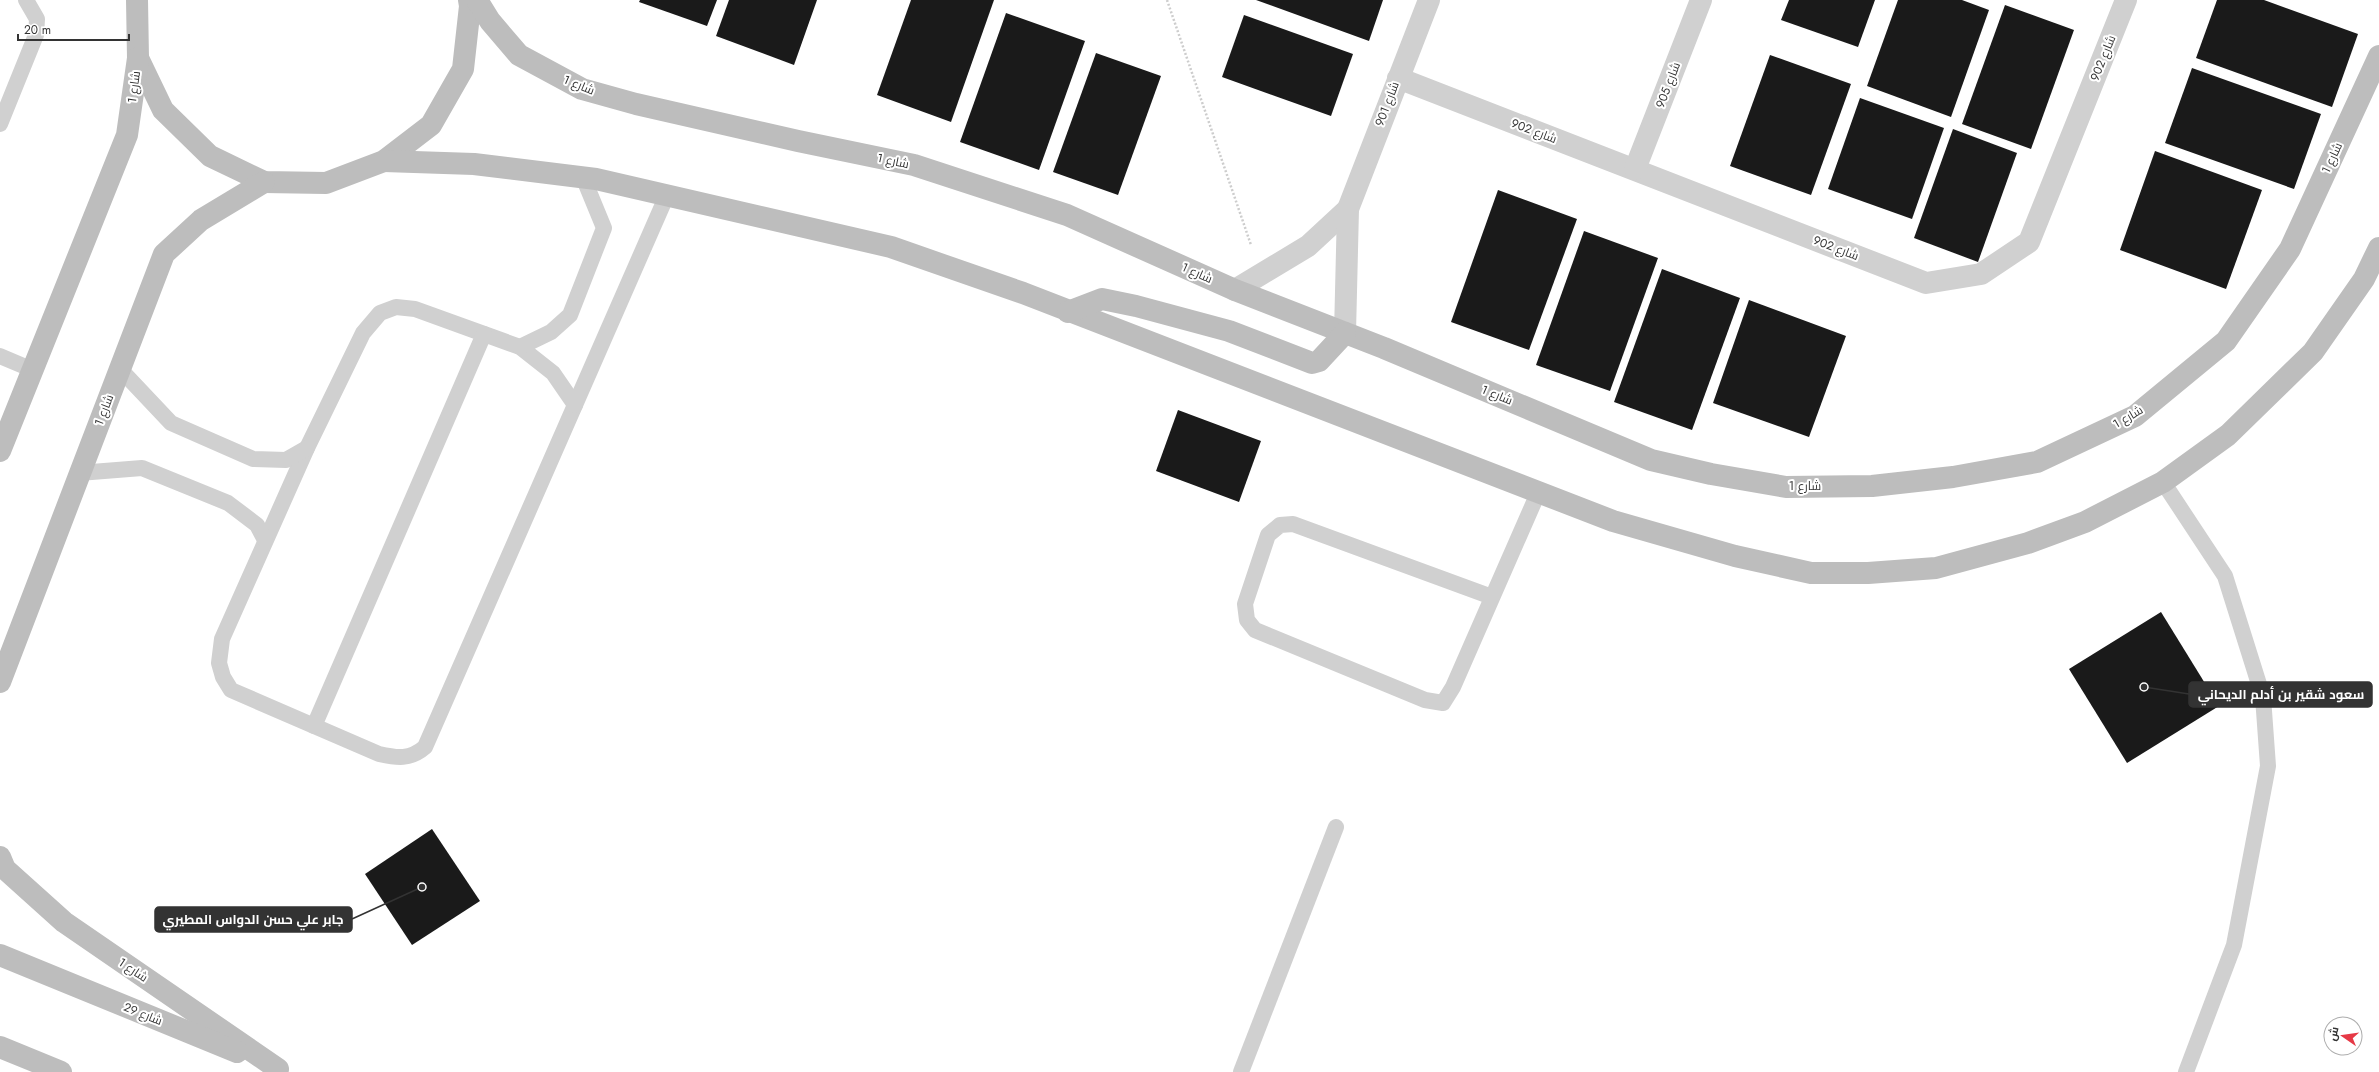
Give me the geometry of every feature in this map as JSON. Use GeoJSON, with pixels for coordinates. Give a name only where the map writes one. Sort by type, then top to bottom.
{"type":"FeatureCollection","features":[{"type":"Feature","properties":{"kind":"street","name":"شارع 1"},"geometry":{"type":"LineString","coordinates":[[0,451],[7,414],[33,370],[127,135],[138,58],[137,0]]}},
{"type":"Feature","properties":{"kind":"street"},"geometry":{"type":"LineString","coordinates":[[138,58],[163,110],[210,156],[264,182],[326,183],[384,161],[431,125],[463,70],[470,6],[469,0]]}},
{"type":"Feature","properties":{"kind":"street","name":"شارع 1"},"geometry":{"type":"LineString","coordinates":[[478,0],[490,21],[519,55],[582,89],[705,120],[914,165],[1067,215],[1235,290],[1345,333],[1651,460],[1711,474],[1786,487],[1872,486],[1953,477],[2037,462],[2135,416],[2226,341],[2290,249],[2379,56]]}},
{"type":"Feature","properties":{"kind":"street","name":"شارع 901"},"geometry":{"type":"LineString","coordinates":[[1345,333],[1348,210],[1429,0]]}},
{"type":"Feature","properties":{"kind":"street","name":"شارع 905"},"geometry":{"type":"LineString","coordinates":[[1635,170],[1701,0]]}},
{"type":"Feature","properties":{"kind":"street","name":"شارع 902"},"geometry":{"type":"LineString","coordinates":[[1398,78],[1926,283],[1981,274],[2029,242],[2126,0]]}},
{"type":"Feature","properties":{"kind":"street"},"geometry":{"type":"LineString","coordinates":[[384,161],[474,164],[583,177],[891,247],[1068,312],[1613,521],[1735,556],[1811,573],[1868,573],[1936,568],[2028,543],[2086,522],[2163,482],[2228,435],[2313,352],[2364,279],[2379,248]]}},
{"type":"Feature","properties":{"kind":"street","name":"شارع 1"},"geometry":{"type":"LineString","coordinates":[[0,682],[164,254],[201,220],[264,182]]}},
{"type":"Feature","properties":{"kind":"street","name":"شارع 901"},"geometry":{"type":"LineString","coordinates":[[1235,290],[1308,246],[1348,210]]}},
{"type":"Feature","properties":{"kind":"street"},"geometry":{"type":"LineString","coordinates":[[1068,312],[1102,299],[1136,306],[1228,331],[1304,362],[1312,363],[1319,361],[1345,333]]}},
{"type":"Feature","properties":{"kind":"street","name":"شارع 1"},"geometry":{"type":"LineString","coordinates":[[0,857],[5,869],[64,922],[282,1070]]}},
{"type":"Feature","properties":{"kind":"street","name":"شارع 29"},"geometry":{"type":"LineString","coordinates":[[0,955],[282,1070]]}},
{"type":"Feature","properties":{"kind":"street"},"geometry":{"type":"LineString","coordinates":[[0,1047],[62,1072]]}},
{"type":"Feature","properties":{"kind":"lane"},"geometry":{"type":"LineString","coordinates":[[0,124],[36,34],[37,19],[26,0]]}},
{"type":"Feature","properties":{"kind":"lane"},"geometry":{"type":"LineString","coordinates":[[520,346],[551,332],[570,315],[604,228],[583,177]]}},
{"type":"Feature","properties":{"kind":"lane"},"geometry":{"type":"LineString","coordinates":[[575,405],[553,374],[520,346],[415,309],[396,307],[380,313],[363,333],[307,448],[222,639],[220,663],[223,677],[231,690],[379,754],[400,759],[417,754],[425,747],[575,405],[667,195]]}},
{"type":"Feature","properties":{"kind":"lane"},"geometry":{"type":"LineString","coordinates":[[314,726],[484,334]]}},
{"type":"Feature","properties":{"kind":"lane"},"geometry":{"type":"LineString","coordinates":[[0,356],[33,370]]}},
{"type":"Feature","properties":{"kind":"lane"},"geometry":{"type":"LineString","coordinates":[[120,369],[171,423],[253,459],[286,460],[307,448]]}},
{"type":"Feature","properties":{"kind":"lane"},"geometry":{"type":"LineString","coordinates":[[80,473],[142,468],[228,503],[257,525],[265,540]]}},
{"type":"Feature","properties":{"kind":"lane"},"geometry":{"type":"LineString","coordinates":[[2163,482],[2225,576],[2264,697],[2268,766],[2234,945],[2186,1072]]}},
{"type":"Feature","properties":{"kind":"lane"},"geometry":{"type":"LineString","coordinates":[[1492,596],[1293,524],[1280,525],[1268,535],[1245,604],[1247,620],[1256,630],[1425,700],[1442,703],[1453,687],[1538,493]]}},
{"type":"Feature","properties":{"kind":"lane"},"geometry":{"type":"LineString","coordinates":[[1241,1072],[1336,827]]}},
{"type":"Feature","properties":{"kind":"path"},"geometry":{"type":"LineString","coordinates":[[1167,0],[1261,274]]}},
{"type":"Feature","properties":{"kind":"building"},"geometry":{"type":"Polygon","coordinates":[[[640,0],[717,0],[707,26],[639,2],[640,0]]]}},
{"type":"Feature","properties":{"kind":"building"},"geometry":{"type":"Polygon","coordinates":[[[729,0],[817,0],[794,65],[716,36],[729,0]]]}},
{"type":"Feature","properties":{"kind":"building"},"geometry":{"type":"Polygon","coordinates":[[[911,0],[994,0],[951,122],[877,95],[911,0]]]}},
{"type":"Feature","properties":{"kind":"building"},"geometry":{"type":"Polygon","coordinates":[[[1256,0],[1383,0],[1369,41],[1256,0]]]}},
{"type":"Feature","properties":{"kind":"building"},"geometry":{"type":"Polygon","coordinates":[[[1789,0],[1875,0],[1858,47],[1781,20],[1789,0]]]}},
{"type":"Feature","properties":{"kind":"building"},"geometry":{"type":"Polygon","coordinates":[[[1898,0],[1962,0],[1989,10],[1951,117],[1867,86],[1898,0]]]}},
{"type":"Feature","properties":{"kind":"building"},"geometry":{"type":"Polygon","coordinates":[[[2217,0],[2264,0],[2358,34],[2332,107],[2196,58],[2217,0]]]}},
{"type":"Feature","properties":{"kind":"building"},"geometry":{"type":"Polygon","coordinates":[[[2005,5],[2074,30],[2031,149],[1962,124],[2005,5]]]}},
{"type":"Feature","properties":{"kind":"building"},"geometry":{"type":"Polygon","coordinates":[[[1006,13],[1085,41],[1039,170],[960,142],[1006,13]]]}},
{"type":"Feature","properties":{"kind":"building"},"geometry":{"type":"Polygon","coordinates":[[[1244,15],[1353,54],[1331,116],[1222,77],[1244,15]]]}},
{"type":"Feature","properties":{"kind":"building"},"geometry":{"type":"Polygon","coordinates":[[[1096,53],[1161,76],[1118,195],[1053,172],[1096,53]]]}},
{"type":"Feature","properties":{"kind":"building"},"geometry":{"type":"Polygon","coordinates":[[[1770,55],[1851,84],[1811,195],[1730,166],[1770,55]]]}},
{"type":"Feature","properties":{"kind":"building"},"geometry":{"type":"Polygon","coordinates":[[[2192,68],[2321,114],[2294,189],[2165,143],[2192,68]]]}},
{"type":"Feature","properties":{"kind":"building"},"geometry":{"type":"Polygon","coordinates":[[[1860,98],[1944,128],[1912,219],[1828,189],[1860,98]]]}},
{"type":"Feature","properties":{"kind":"building"},"geometry":{"type":"Polygon","coordinates":[[[1953,129],[2017,153],[1978,262],[1914,238],[1953,129]]]}},
{"type":"Feature","properties":{"kind":"building"},"geometry":{"type":"Polygon","coordinates":[[[2155,151],[2262,190],[2226,289],[2120,250],[2155,151]]]}},
{"type":"Feature","properties":{"kind":"building"},"geometry":{"type":"Polygon","coordinates":[[[1498,190],[1577,219],[1529,350],[1451,322],[1498,190]]]}},
{"type":"Feature","properties":{"kind":"building"},"geometry":{"type":"Polygon","coordinates":[[[1584,231],[1658,258],[1610,391],[1536,365],[1584,231]]]}},
{"type":"Feature","properties":{"kind":"building"},"geometry":{"type":"Polygon","coordinates":[[[1662,269],[1740,298],[1692,430],[1614,402],[1662,269]]]}},
{"type":"Feature","properties":{"kind":"building"},"geometry":{"type":"Polygon","coordinates":[[[1749,300],[1846,336],[1809,437],[1713,403],[1749,300]]]}},
{"type":"Feature","properties":{"kind":"building"},"geometry":{"type":"Polygon","coordinates":[[[1178,410],[1261,441],[1239,502],[1156,471],[1178,410]]]}},
{"type":"Feature","properties":{"kind":"building"},"geometry":{"type":"Polygon","coordinates":[[[2161,612],[2219,706],[2127,763],[2069,669],[2161,612]]]}},
{"type":"Feature","properties":{"kind":"building"},"geometry":{"type":"Polygon","coordinates":[[[432,829],[480,901],[412,945],[365,874],[432,829]]]}},
{"type":"Feature","properties":{"kind":"place","name":"سعود شقير بن أدلم الديحاني"},"geometry":{"type":"Point","coordinates":[2144,687]}},
{"type":"Feature","properties":{"kind":"place","name":"جابر علي حسن الدواس المطيري"},"geometry":{"type":"Point","coordinates":[422,887]}}]}
